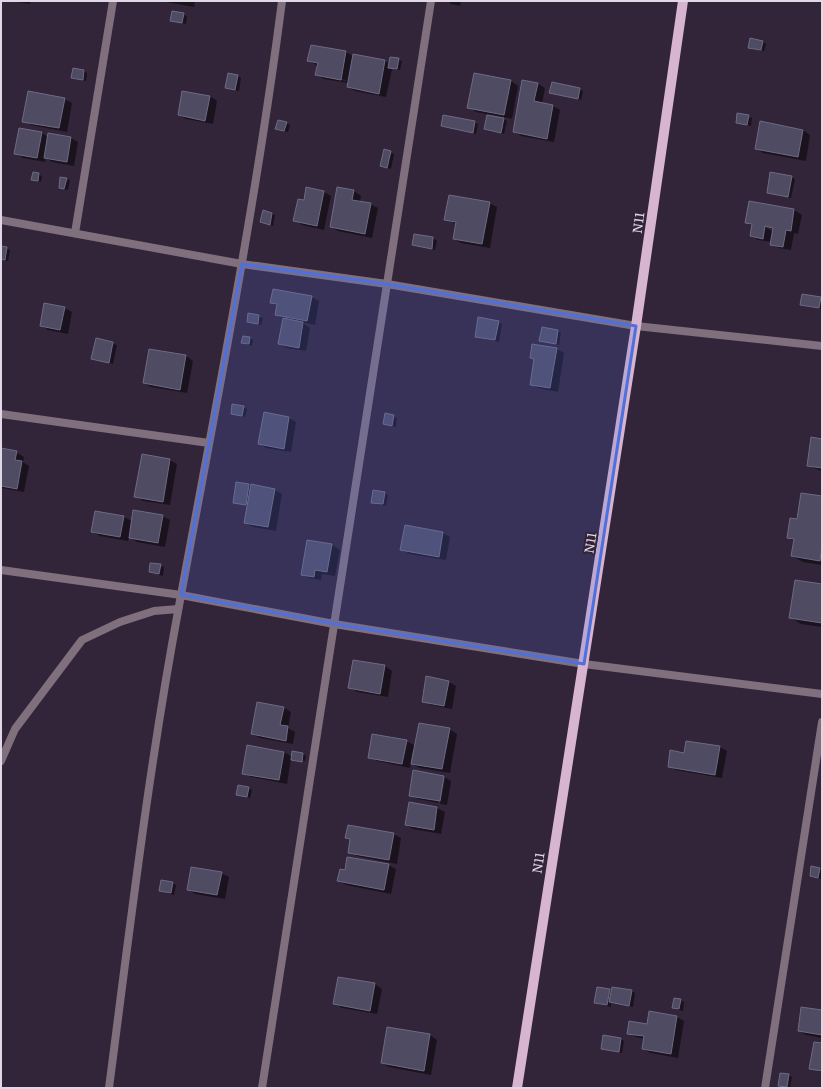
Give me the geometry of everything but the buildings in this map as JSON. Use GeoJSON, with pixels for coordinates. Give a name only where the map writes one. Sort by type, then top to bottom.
{"type":"FeatureCollection","features":[{"type":"Feature","properties":{"kind":"main road","name":"N11"},"geometry":{"type":"LineString","coordinates":[[516,1088],[584,664],[636,326],[682,1]]}},
{"type":"Feature","properties":{"kind":"street"},"geometry":{"type":"LineString","coordinates":[[75,233],[113,1]]}},
{"type":"Feature","properties":{"kind":"street"},"geometry":{"type":"LineString","coordinates":[[109,1088],[149,779],[178,609],[242,264],[272,80],[282,1]]}},
{"type":"Feature","properties":{"kind":"street"},"geometry":{"type":"LineString","coordinates":[[262,1088],[431,1]]}},
{"type":"Feature","properties":{"kind":"street"},"geometry":{"type":"LineString","coordinates":[[1,220],[242,264],[387,284],[636,326],[822,346]]}},
{"type":"Feature","properties":{"kind":"street"},"geometry":{"type":"LineString","coordinates":[[1,414],[209,443]]}},
{"type":"Feature","properties":{"kind":"street"},"geometry":{"type":"LineString","coordinates":[[1,570],[181,595],[334,624],[584,664],[822,694]]}},
{"type":"Feature","properties":{"kind":"street"},"geometry":{"type":"LineString","coordinates":[[1,761],[15,728],[82,640],[120,622],[154,611],[178,609]]}},
{"type":"Feature","properties":{"kind":"street"},"geometry":{"type":"LineString","coordinates":[[765,1088],[822,722]]}},
{"type":"Feature","properties":{"kind":"highlighted area"},"geometry":{"type":"Polygon","coordinates":[[[242,264],[387,284],[636,326],[584,664],[334,624],[181,595],[242,264]]]}}]}
